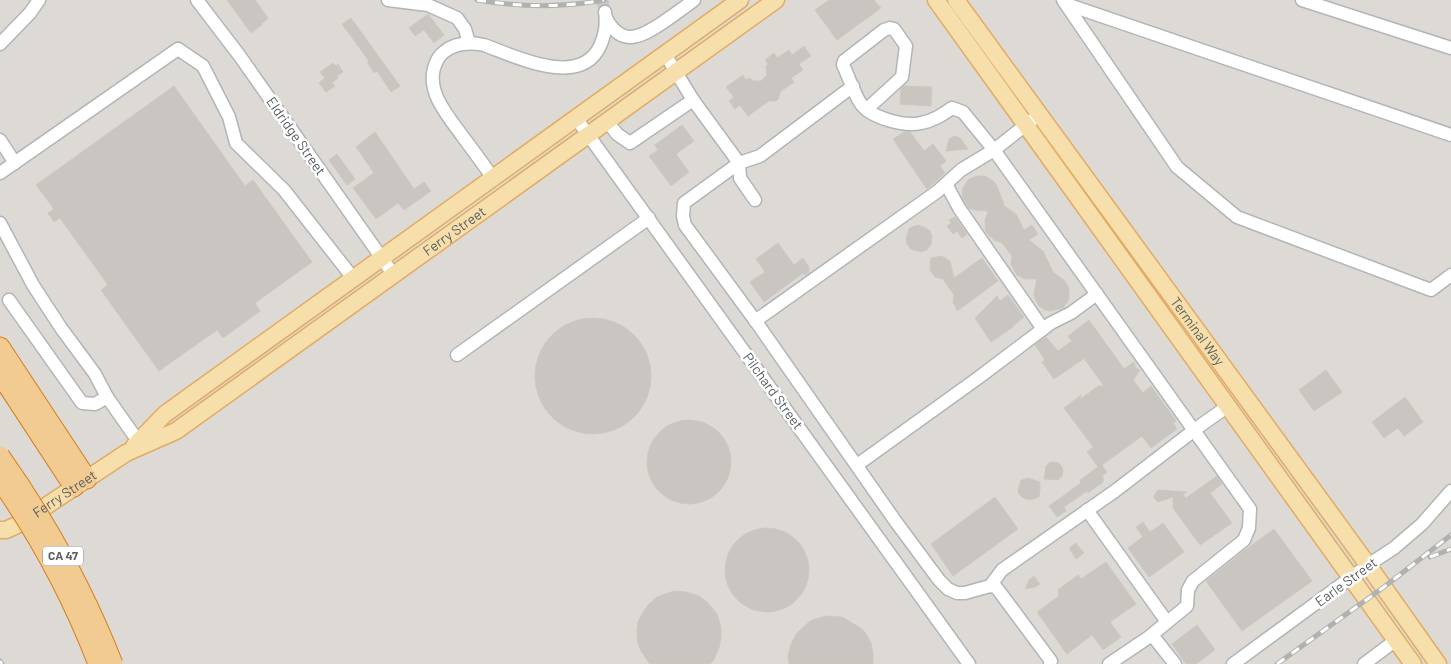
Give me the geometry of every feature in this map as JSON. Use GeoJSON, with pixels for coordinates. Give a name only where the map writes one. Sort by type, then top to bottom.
{"type":"FeatureCollection","features":[{"type":"Feature","properties":{"kind":"highway"},"geometry":{"type":"LineString","coordinates":[[0,347],[80,482]]}},
{"type":"Feature","properties":{"kind":"highway"},"geometry":{"type":"LineString","coordinates":[[0,374],[80,482]]}},
{"type":"Feature","properties":{"kind":"highway","name":"CA 47"},"geometry":{"type":"LineString","coordinates":[[0,456],[33,504],[65,559],[87,602],[113,664]]}},
{"type":"Feature","properties":{"kind":"highway","name":"CA 47"},"geometry":{"type":"LineString","coordinates":[[0,480],[23,515],[58,577],[82,624],[98,664]]}},
{"type":"Feature","properties":{"kind":"main road","name":"Ferry Street"},"geometry":{"type":"LineString","coordinates":[[126,453],[165,414],[740,0]]}},
{"type":"Feature","properties":{"kind":"main road","name":"Ferry Street"},"geometry":{"type":"LineString","coordinates":[[0,530],[6,530],[19,524],[126,453],[176,431],[776,0]]}},
{"type":"Feature","properties":{"kind":"main road","name":"Terminal Way"},"geometry":{"type":"LineString","coordinates":[[936,0],[1413,664]]}},
{"type":"Feature","properties":{"kind":"main road","name":"Terminal Way"},"geometry":{"type":"LineString","coordinates":[[956,0],[1368,565],[1438,664]]}},
{"type":"Feature","properties":{"kind":"street"},"geometry":{"type":"LineString","coordinates":[[0,44],[30,13],[39,0]]}},
{"type":"Feature","properties":{"kind":"street","name":"Eldridge Street"},"geometry":{"type":"LineString","coordinates":[[197,0],[239,55],[393,274]]}},
{"type":"Feature","properties":{"kind":"street"},"geometry":{"type":"LineString","coordinates":[[388,0],[428,5],[457,18],[465,29],[469,43]]}},
{"type":"Feature","properties":{"kind":"street"},"geometry":{"type":"LineString","coordinates":[[493,178],[443,109],[438,99],[432,81],[435,64],[441,54],[450,48],[469,43],[484,45],[554,67],[570,68],[594,57],[602,42],[605,31],[605,15],[613,28],[618,32],[635,38],[650,32],[694,0]]}},
{"type":"Feature","properties":{"kind":"street"},"geometry":{"type":"LineString","coordinates":[[1302,0],[1451,48]]}},
{"type":"Feature","properties":{"kind":"street"},"geometry":{"type":"LineString","coordinates":[[1064,2],[1451,134]]}},
{"type":"Feature","properties":{"kind":"street"},"geometry":{"type":"LineString","coordinates":[[1064,2],[1177,167],[1238,217],[1431,290],[1451,275]]}},
{"type":"Feature","properties":{"kind":"street"},"geometry":{"type":"LineString","coordinates":[[867,109],[902,77],[906,46],[894,29],[884,30],[844,61],[843,65],[862,104],[867,109],[874,115],[896,122],[919,124],[936,119],[952,108],[963,112],[994,150],[1250,509],[1249,528],[1244,540],[1193,581],[1188,590],[1187,606],[1152,634],[1109,664]]}},
{"type":"Feature","properties":{"kind":"street"},"geometry":{"type":"LineString","coordinates":[[0,173],[178,49],[203,66],[229,117],[236,143],[284,190],[353,278]]}},
{"type":"Feature","properties":{"kind":"street"},"geometry":{"type":"LineString","coordinates":[[665,54],[693,100],[739,163],[740,178],[755,200]]}},
{"type":"Feature","properties":{"kind":"street"},"geometry":{"type":"LineString","coordinates":[[853,86],[760,156],[739,163],[684,203],[683,216],[685,225],[939,580],[948,589],[957,593],[966,593],[996,586],[1051,661],[1050,664]]}},
{"type":"Feature","properties":{"kind":"street"},"geometry":{"type":"LineString","coordinates":[[607,121],[617,134],[630,143],[693,100]]}},
{"type":"Feature","properties":{"kind":"street"},"geometry":{"type":"LineString","coordinates":[[755,321],[938,191],[961,170],[994,150],[1040,114]]}},
{"type":"Feature","properties":{"kind":"street","name":"Pilchard Street"},"geometry":{"type":"LineString","coordinates":[[576,118],[969,664]]}},
{"type":"Feature","properties":{"kind":"street"},"geometry":{"type":"LineString","coordinates":[[0,140],[15,163]]}},
{"type":"Feature","properties":{"kind":"street"},"geometry":{"type":"LineString","coordinates":[[946,184],[959,208],[1043,329]]}},
{"type":"Feature","properties":{"kind":"street"},"geometry":{"type":"LineString","coordinates":[[457,355],[649,218]]}},
{"type":"Feature","properties":{"kind":"street"},"geometry":{"type":"LineString","coordinates":[[0,223],[33,285],[61,328],[95,374],[106,397],[138,441]]}},
{"type":"Feature","properties":{"kind":"street"},"geometry":{"type":"LineString","coordinates":[[856,465],[970,384],[1051,323],[1071,313],[1097,294]]}},
{"type":"Feature","properties":{"kind":"street"},"geometry":{"type":"LineString","coordinates":[[9,300],[82,403],[95,404],[106,397]]}},
{"type":"Feature","properties":{"kind":"street"},"geometry":{"type":"LineString","coordinates":[[990,586],[1002,570],[1116,490],[1228,406]]}},
{"type":"Feature","properties":{"kind":"street","name":"Earle Street"},"geometry":{"type":"LineString","coordinates":[[1233,664],[1394,548],[1422,524],[1451,491]]}},
{"type":"Feature","properties":{"kind":"street"},"geometry":{"type":"LineString","coordinates":[[1087,510],[1167,622]]}},
{"type":"Feature","properties":{"kind":"street"},"geometry":{"type":"LineString","coordinates":[[1152,634],[1175,664]]}},
{"type":"Feature","properties":{"kind":"street"},"geometry":{"type":"LineString","coordinates":[[1364,664],[1396,640]]}},
{"type":"Feature","properties":{"kind":"shaded area"},"geometry":{"type":"Polygon","coordinates":[[[0,0],[1451,0],[1451,664],[0,664],[0,0]]]}},
{"type":"Feature","properties":{"kind":"building"},"geometry":{"type":"Polygon","coordinates":[[[227,0],[255,0],[268,18],[251,33],[227,0]]]}},
{"type":"Feature","properties":{"kind":"building"},"geometry":{"type":"Polygon","coordinates":[[[829,0],[874,0],[881,8],[837,40],[815,10],[829,0]]]}},
{"type":"Feature","properties":{"kind":"building"},"geometry":{"type":"Polygon","coordinates":[[[428,14],[444,35],[434,43],[424,30],[415,36],[409,28],[428,14]]]}},
{"type":"Feature","properties":{"kind":"building"},"geometry":{"type":"Polygon","coordinates":[[[351,18],[400,86],[391,92],[377,71],[374,73],[367,62],[369,61],[342,24],[351,18]]]}},
{"type":"Feature","properties":{"kind":"building"},"geometry":{"type":"Polygon","coordinates":[[[804,46],[811,56],[799,64],[803,70],[791,78],[794,82],[781,91],[778,99],[769,101],[748,116],[740,105],[735,109],[729,101],[734,97],[726,87],[743,75],[746,80],[749,78],[754,81],[761,81],[767,75],[766,66],[768,64],[765,60],[774,53],[777,58],[789,50],[792,55],[804,46]]]}},
{"type":"Feature","properties":{"kind":"building"},"geometry":{"type":"Polygon","coordinates":[[[333,63],[336,66],[338,64],[343,72],[332,83],[335,86],[326,92],[319,83],[325,78],[320,72],[333,63]]]}},
{"type":"Feature","properties":{"kind":"building"},"geometry":{"type":"Polygon","coordinates":[[[174,86],[245,186],[253,180],[312,262],[255,303],[260,311],[223,338],[217,330],[159,371],[101,290],[108,285],[60,218],[54,222],[48,213],[54,209],[36,185],[174,86]]]}},
{"type":"Feature","properties":{"kind":"building"},"geometry":{"type":"Polygon","coordinates":[[[904,86],[932,87],[931,106],[900,104],[901,89],[904,86]]]}},
{"type":"Feature","properties":{"kind":"building"},"geometry":{"type":"Polygon","coordinates":[[[682,125],[694,141],[676,154],[689,172],[671,186],[649,156],[658,150],[655,145],[682,125]]]}},
{"type":"Feature","properties":{"kind":"building"},"geometry":{"type":"Polygon","coordinates":[[[375,132],[414,189],[424,182],[431,191],[404,210],[398,203],[376,219],[353,188],[374,173],[356,147],[375,132]]]}},
{"type":"Feature","properties":{"kind":"building"},"geometry":{"type":"Polygon","coordinates":[[[904,132],[910,132],[924,151],[933,144],[946,161],[940,166],[945,173],[927,189],[893,139],[904,132]]]}},
{"type":"Feature","properties":{"kind":"building"},"geometry":{"type":"Polygon","coordinates":[[[954,136],[960,138],[968,149],[946,151],[949,139],[954,136]]]}},
{"type":"Feature","properties":{"kind":"building"},"geometry":{"type":"Polygon","coordinates":[[[337,154],[355,179],[347,185],[329,160],[337,154]]]}},
{"type":"Feature","properties":{"kind":"building"},"geometry":{"type":"Polygon","coordinates":[[[976,176],[985,176],[993,181],[996,184],[1003,205],[1016,214],[1024,230],[1032,225],[1038,234],[1029,240],[1043,251],[1053,272],[1065,281],[1069,288],[1069,299],[1063,308],[1050,311],[1039,306],[1034,293],[1037,279],[1025,279],[1017,275],[1011,264],[1012,256],[1002,243],[994,240],[986,232],[985,221],[988,211],[975,210],[969,208],[966,204],[962,197],[963,188],[968,180],[976,176]]]}},
{"type":"Feature","properties":{"kind":"building"},"geometry":{"type":"Polygon","coordinates":[[[955,217],[967,234],[962,238],[957,231],[953,234],[947,226],[951,223],[949,220],[955,217]]]}},
{"type":"Feature","properties":{"kind":"building"},"geometry":{"type":"Polygon","coordinates":[[[918,225],[930,231],[932,237],[931,244],[927,250],[921,252],[911,249],[906,239],[909,229],[918,225]]]}},
{"type":"Feature","properties":{"kind":"building"},"geometry":{"type":"Polygon","coordinates":[[[778,243],[794,265],[803,258],[809,267],[809,272],[805,275],[803,273],[764,302],[750,282],[765,272],[756,259],[778,243]]]}},
{"type":"Feature","properties":{"kind":"building"},"geometry":{"type":"Polygon","coordinates":[[[942,256],[950,261],[954,278],[982,258],[998,281],[957,311],[953,303],[954,295],[943,279],[935,277],[930,270],[931,258],[942,256]]]}},
{"type":"Feature","properties":{"kind":"building"},"geometry":{"type":"Polygon","coordinates":[[[1008,295],[1024,317],[991,342],[975,318],[997,296],[1000,301],[1008,295]]]}},
{"type":"Feature","properties":{"kind":"building"},"geometry":{"type":"Polygon","coordinates":[[[593,318],[615,322],[625,327],[634,335],[642,344],[647,354],[651,376],[647,398],[642,408],[634,417],[625,425],[615,430],[593,434],[571,430],[561,425],[552,417],[544,408],[539,398],[535,376],[539,354],[544,344],[552,335],[561,327],[571,322],[593,318]]]}},
{"type":"Feature","properties":{"kind":"building"},"geometry":{"type":"Polygon","coordinates":[[[1089,320],[1124,369],[1134,362],[1136,368],[1140,370],[1133,380],[1143,393],[1151,386],[1176,421],[1173,423],[1177,429],[1151,448],[1142,436],[1102,465],[1107,472],[1102,476],[1103,482],[1064,507],[1066,511],[1057,517],[1049,506],[1081,483],[1080,481],[1082,480],[1080,480],[1098,467],[1087,452],[1093,447],[1064,408],[1081,395],[1081,399],[1098,386],[1104,386],[1083,357],[1083,359],[1054,379],[1042,362],[1045,360],[1035,345],[1046,337],[1058,351],[1072,341],[1068,336],[1089,320]]]}},
{"type":"Feature","properties":{"kind":"building"},"geometry":{"type":"Polygon","coordinates":[[[1326,370],[1342,392],[1314,411],[1299,390],[1326,370]]]}},
{"type":"Feature","properties":{"kind":"building"},"geometry":{"type":"Polygon","coordinates":[[[1405,397],[1423,422],[1404,436],[1398,428],[1384,438],[1372,422],[1405,397]]]}},
{"type":"Feature","properties":{"kind":"building"},"geometry":{"type":"Polygon","coordinates":[[[681,420],[697,420],[713,427],[724,438],[731,454],[728,478],[719,492],[713,497],[697,504],[681,504],[665,497],[654,486],[647,470],[647,454],[654,438],[665,427],[681,420]]]}},
{"type":"Feature","properties":{"kind":"building"},"geometry":{"type":"Polygon","coordinates":[[[1054,462],[1059,463],[1062,467],[1062,476],[1058,480],[1044,479],[1046,466],[1054,462]]]}},
{"type":"Feature","properties":{"kind":"building"},"geometry":{"type":"Polygon","coordinates":[[[1217,476],[1222,484],[1210,493],[1232,523],[1200,545],[1173,508],[1173,497],[1158,502],[1154,495],[1158,490],[1187,492],[1183,494],[1186,498],[1217,476]]]}},
{"type":"Feature","properties":{"kind":"building"},"geometry":{"type":"Polygon","coordinates":[[[1029,478],[1040,482],[1039,497],[1030,500],[1023,498],[1018,490],[1021,480],[1029,478]]]}},
{"type":"Feature","properties":{"kind":"building"},"geometry":{"type":"Polygon","coordinates":[[[995,497],[1018,529],[953,576],[931,544],[995,497]]]}},
{"type":"Feature","properties":{"kind":"building"},"geometry":{"type":"Polygon","coordinates":[[[1143,522],[1150,532],[1163,523],[1184,552],[1149,577],[1128,548],[1143,537],[1136,527],[1143,522]]]}},
{"type":"Feature","properties":{"kind":"building"},"geometry":{"type":"Polygon","coordinates":[[[759,528],[775,528],[791,535],[802,546],[809,562],[806,586],[797,600],[791,605],[775,612],[759,612],[743,605],[732,594],[725,578],[725,562],[732,546],[743,535],[759,528]]]}},
{"type":"Feature","properties":{"kind":"building"},"geometry":{"type":"Polygon","coordinates":[[[1274,529],[1312,581],[1242,631],[1206,581],[1274,529]]]}},
{"type":"Feature","properties":{"kind":"building"},"geometry":{"type":"Polygon","coordinates":[[[1076,543],[1084,553],[1076,559],[1069,548],[1076,543]]]}},
{"type":"Feature","properties":{"kind":"building"},"geometry":{"type":"Polygon","coordinates":[[[1106,562],[1136,604],[1110,622],[1121,637],[1103,650],[1092,635],[1067,654],[1037,612],[1059,596],[1058,590],[1078,575],[1081,579],[1106,562]]]}},
{"type":"Feature","properties":{"kind":"building"},"geometry":{"type":"Polygon","coordinates":[[[1034,576],[1040,584],[1025,589],[1029,580],[1034,576]]]}},
{"type":"Feature","properties":{"kind":"building"},"geometry":{"type":"Polygon","coordinates":[[[674,591],[699,596],[717,614],[721,627],[721,638],[719,648],[710,664],[650,664],[641,651],[637,632],[638,622],[642,614],[657,597],[674,591]]]}},
{"type":"Feature","properties":{"kind":"building"},"geometry":{"type":"Polygon","coordinates":[[[825,616],[842,617],[865,632],[871,643],[873,664],[789,664],[788,656],[796,634],[810,621],[825,616]]]}},
{"type":"Feature","properties":{"kind":"building"},"geometry":{"type":"Polygon","coordinates":[[[1197,625],[1215,650],[1196,664],[1186,664],[1172,644],[1197,625]]]}},
{"type":"Feature","properties":{"kind":"tunnel"},"geometry":{"type":"LineString","coordinates":[[602,0],[605,12]]}},
{"type":"Feature","properties":{"kind":"railway"},"geometry":{"type":"LineString","coordinates":[[477,0],[540,6],[604,0]]}},
{"type":"Feature","properties":{"kind":"railway"},"geometry":{"type":"LineString","coordinates":[[1277,664],[1384,587],[1451,535]]}},
{"type":"Feature","properties":{"kind":"railway"},"geometry":{"type":"LineString","coordinates":[[1430,557],[1451,549]]}}]}
